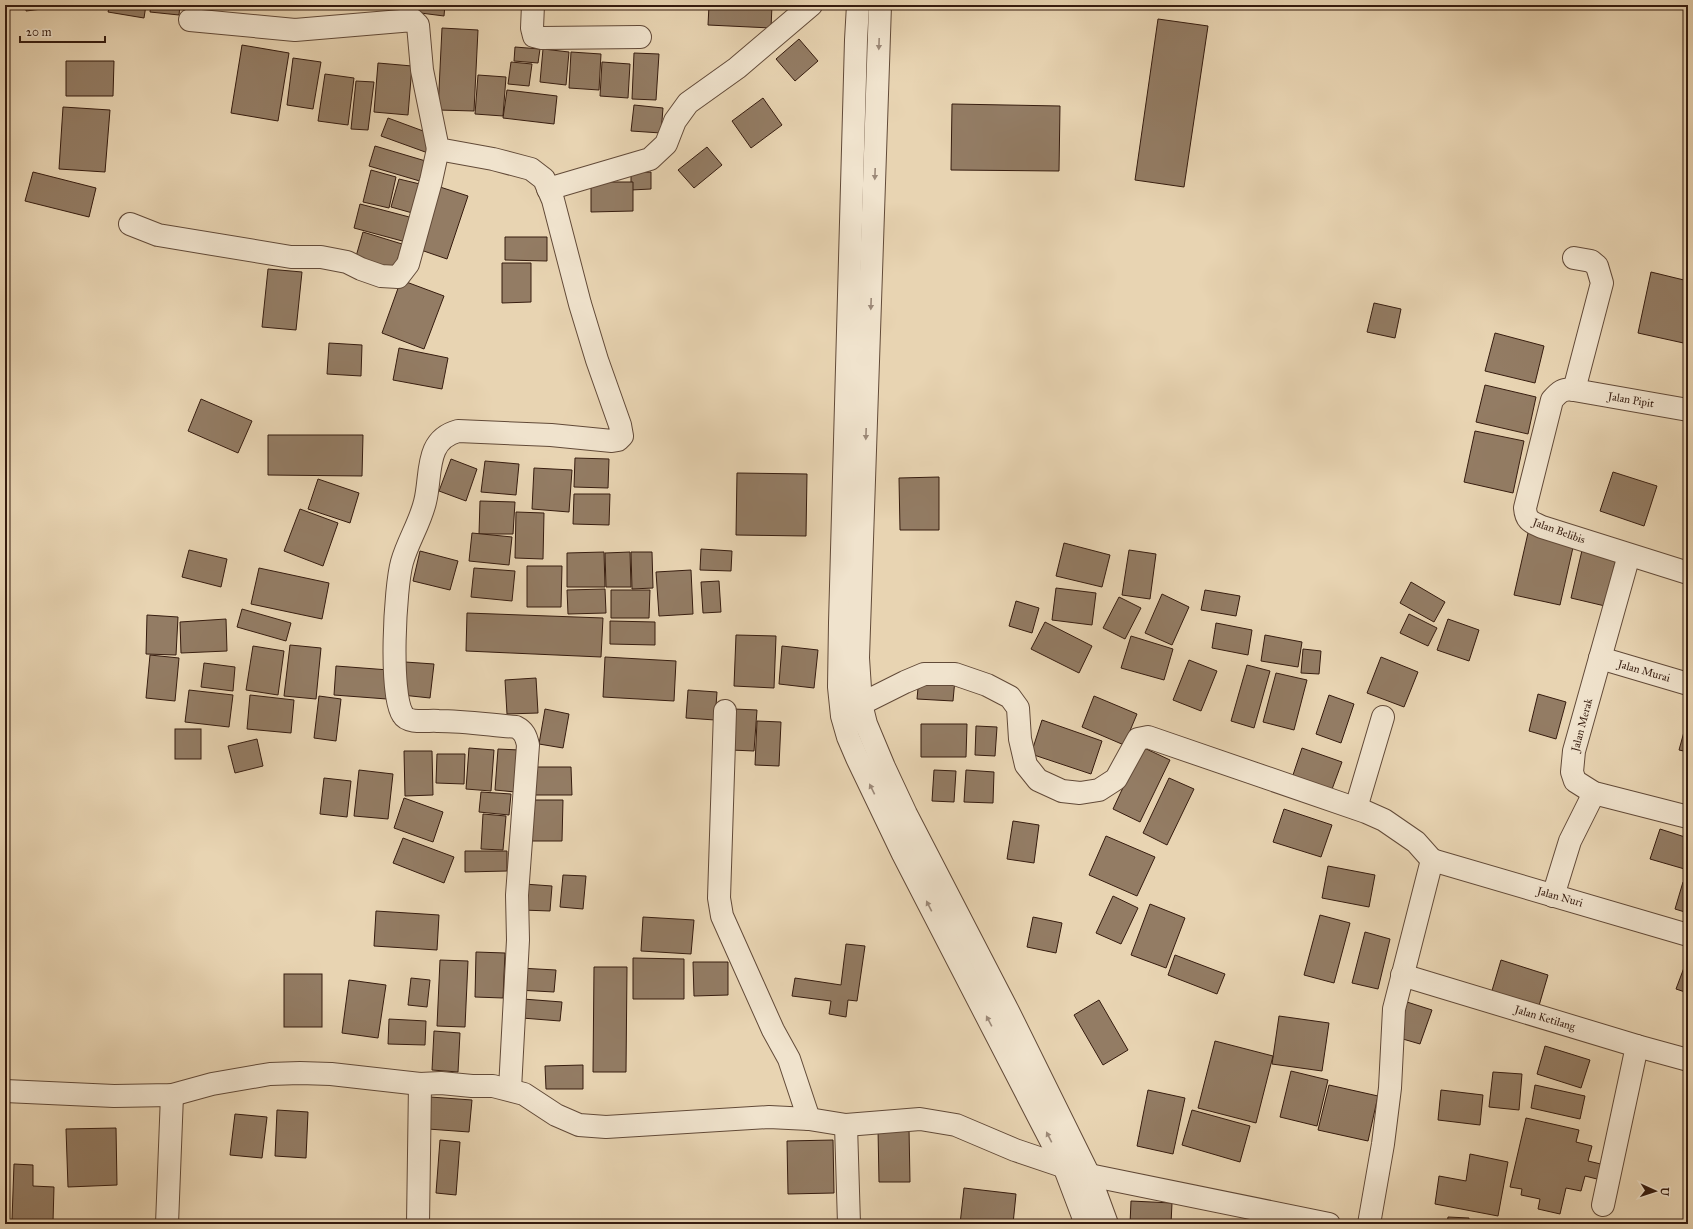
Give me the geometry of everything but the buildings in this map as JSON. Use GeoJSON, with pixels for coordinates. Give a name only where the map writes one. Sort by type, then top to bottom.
{"type":"FeatureCollection","features":[{"type":"Feature","properties":{"kind":"street"},"geometry":{"type":"LineString","coordinates":[[533,5],[532,28],[534,36],[542,38],[640,37]]}},
{"type":"Feature","properties":{"kind":"street"},"geometry":{"type":"LineString","coordinates":[[548,189],[650,159],[666,144],[675,121],[688,103],[737,68],[811,5]]}},
{"type":"Feature","properties":{"kind":"street"},"geometry":{"type":"LineString","coordinates":[[858,5],[839,687],[866,724],[906,814],[1012,1020],[1089,1175],[1107,1224]]}},
{"type":"Feature","properties":{"kind":"street"},"geometry":{"type":"LineString","coordinates":[[880,5],[858,658],[848,737],[903,854],[1064,1166],[1086,1224]]}},
{"type":"Feature","properties":{"kind":"street"},"geometry":{"type":"LineString","coordinates":[[130,224],[158,235],[291,257],[327,258],[347,262],[381,276],[398,277],[408,264],[431,181],[438,149],[422,70],[418,25],[413,20],[295,30],[190,20]]}},
{"type":"Feature","properties":{"kind":"street"},"geometry":{"type":"LineString","coordinates":[[438,149],[493,159],[531,169],[544,179],[553,200],[582,311],[597,360],[620,425],[622,436],[618,440],[612,441],[551,435],[458,431],[449,433],[436,445],[431,461],[426,502],[420,521],[408,544],[402,563],[395,615],[394,663],[400,708],[403,716],[409,720],[516,727],[522,730],[526,736],[528,745],[517,895],[518,940],[510,1089]]}},
{"type":"Feature","properties":{"kind":"street"},"geometry":{"type":"LineString","coordinates":[[1574,258],[1591,261],[1597,266],[1602,283],[1574,390]]}},
{"type":"Feature","properties":{"kind":"street","name":"Jalan Belibis"},"geometry":{"type":"LineString","coordinates":[[1574,390],[1566,389],[1560,391],[1552,400],[1525,508],[1525,515],[1528,521],[1542,527],[1688,573]]}},
{"type":"Feature","properties":{"kind":"street","name":"Jalan Pipit"},"geometry":{"type":"LineString","coordinates":[[1574,390],[1688,410]]}},
{"type":"Feature","properties":{"kind":"street","name":"Jalan Merak"},"geometry":{"type":"LineString","coordinates":[[1629,555],[1574,751],[1572,772],[1575,781],[1594,793],[1688,817]]}},
{"type":"Feature","properties":{"kind":"street","name":"Jalan Murai"},"geometry":{"type":"LineString","coordinates":[[1600,658],[1688,684]]}},
{"type":"Feature","properties":{"kind":"street"},"geometry":{"type":"LineString","coordinates":[[851,705],[924,674],[955,674],[987,685],[1010,696],[1018,708],[1020,739],[1026,765],[1038,780],[1062,791],[1080,793],[1099,790],[1116,779],[1138,739],[1148,737],[1356,808],[1384,820],[1416,842],[1432,860],[1394,1009],[1389,1095],[1383,1144],[1369,1224]]}},
{"type":"Feature","properties":{"kind":"street"},"geometry":{"type":"LineString","coordinates":[[725,711],[719,898],[722,916],[773,1030],[789,1059],[809,1119]]}},
{"type":"Feature","properties":{"kind":"street"},"geometry":{"type":"LineString","coordinates":[[1356,808],[1383,717]]}},
{"type":"Feature","properties":{"kind":"street"},"geometry":{"type":"LineString","coordinates":[[1554,896],[1570,841],[1594,793]]}},
{"type":"Feature","properties":{"kind":"street","name":"Jalan Nuri"},"geometry":{"type":"LineString","coordinates":[[1432,860],[1688,935]]}},
{"type":"Feature","properties":{"kind":"street","name":"Jalan Ketilang"},"geometry":{"type":"LineString","coordinates":[[1402,975],[1688,1060]]}},
{"type":"Feature","properties":{"kind":"street"},"geometry":{"type":"LineString","coordinates":[[1603,1205],[1637,1046]]}},
{"type":"Feature","properties":{"kind":"street"},"geometry":{"type":"LineString","coordinates":[[5,1091],[100,1096],[172,1095],[212,1084],[270,1074],[331,1074],[420,1084],[441,1083],[472,1086],[493,1086],[510,1089],[524,1094],[556,1115],[579,1125],[606,1126],[769,1117],[809,1119],[846,1125],[920,1119],[956,1125],[1015,1150],[1089,1175],[1329,1224]]}},
{"type":"Feature","properties":{"kind":"street"},"geometry":{"type":"LineString","coordinates":[[418,1224],[420,1084]]}},
{"type":"Feature","properties":{"kind":"street"},"geometry":{"type":"LineString","coordinates":[[167,1224],[172,1095]]}},
{"type":"Feature","properties":{"kind":"street"},"geometry":{"type":"LineString","coordinates":[[846,1125],[849,1224]]}}]}
